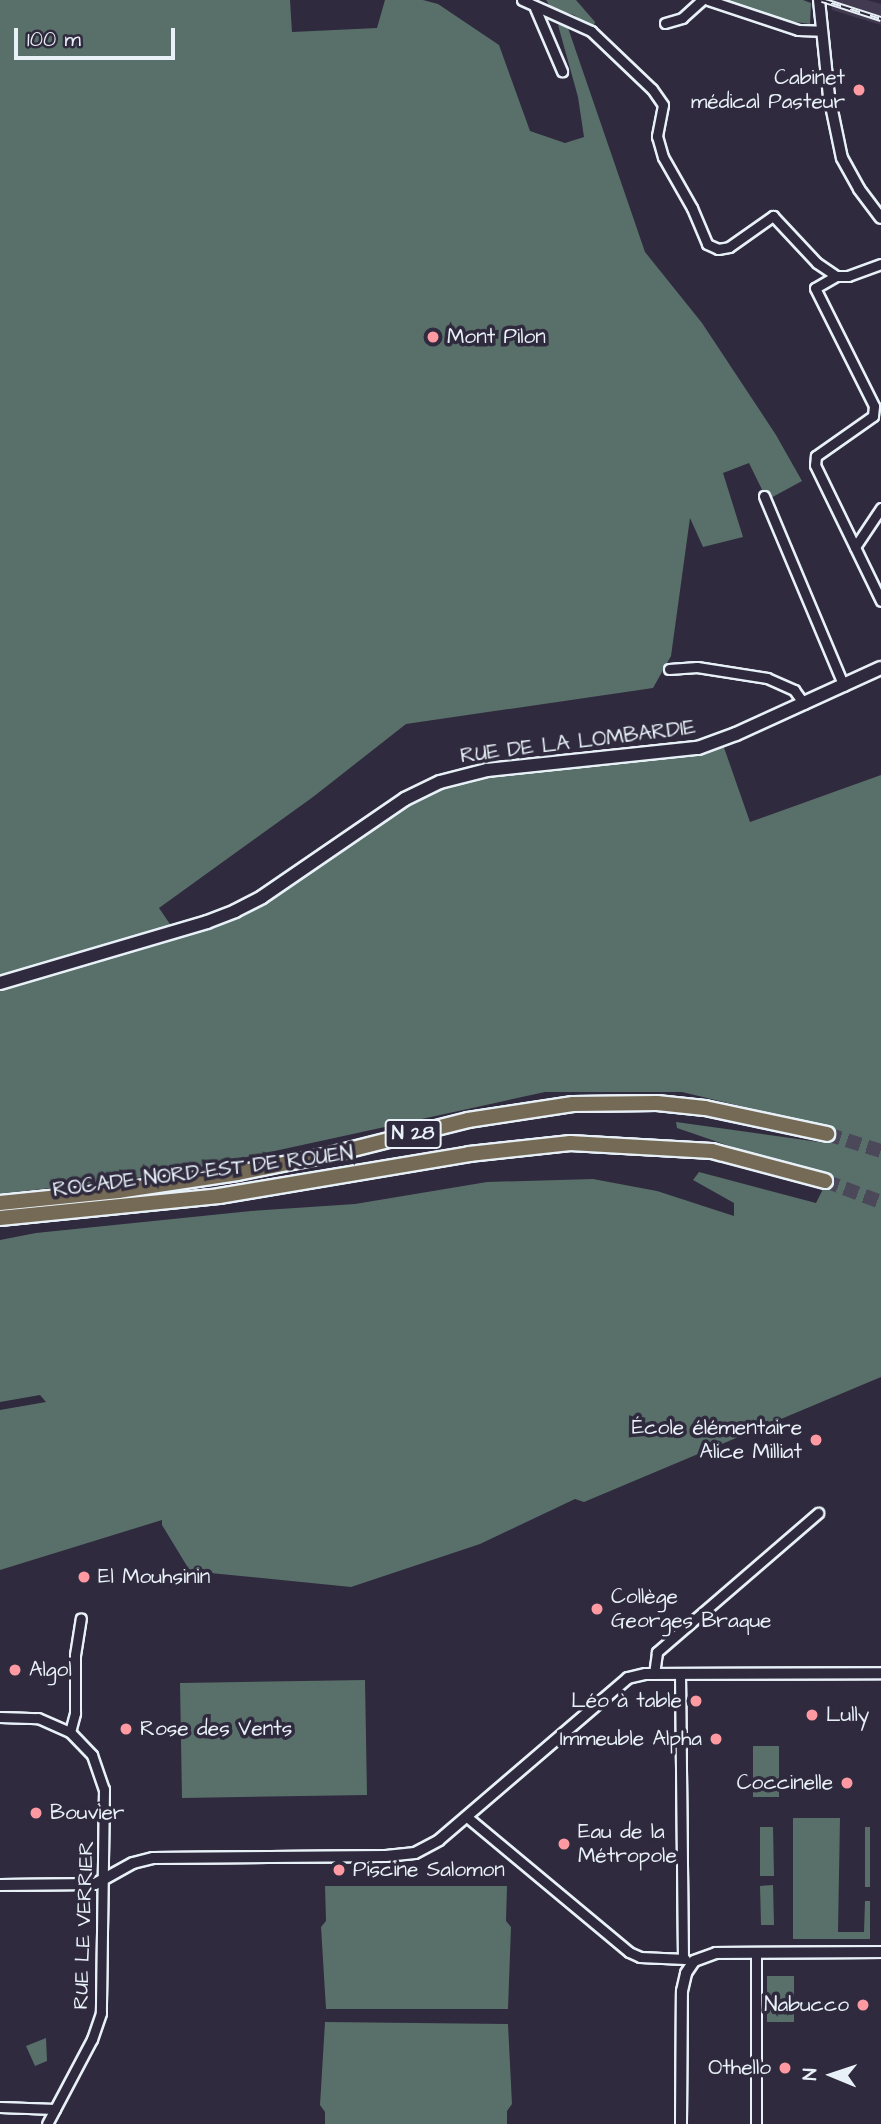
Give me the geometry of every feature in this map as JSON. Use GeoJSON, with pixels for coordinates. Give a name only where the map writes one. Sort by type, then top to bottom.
{"type":"FeatureCollection","features":[{"type":"Feature","properties":{"kind":"highway","name":"ROCADE NORD-EST DE ROUEN"},"geometry":{"type":"LineString","coordinates":[[0,1203],[226,1175],[333,1154],[468,1119],[573,1104],[624,1102],[705,1108],[827,1134]]}},
{"type":"Feature","properties":{"kind":"highway","name":"ROCADE NORD-EST DE ROUEN"},"geometry":{"type":"LineString","coordinates":[[0,1218],[219,1196],[469,1154],[570,1143],[712,1151],[825,1181]]}},
{"type":"Feature","properties":{"kind":"main road","name":"RUE DE LA LOMBARDIE"},"geometry":{"type":"LineString","coordinates":[[32,973],[236,911],[262,897],[405,799],[440,782],[487,770],[698,748],[804,705],[881,668]]}},
{"type":"Feature","properties":{"kind":"main road"},"geometry":{"type":"LineString","coordinates":[[0,983],[32,973]]}},
{"type":"Feature","properties":{"kind":"main road"},"geometry":{"type":"LineString","coordinates":[[0,991],[32,973]]}},
{"type":"Feature","properties":{"kind":"street"},"geometry":{"type":"LineString","coordinates":[[522,0],[591,31],[652,89],[663,105],[657,136],[663,157],[707,244],[718,249],[729,247],[773,215],[817,263],[836,276]]}},
{"type":"Feature","properties":{"kind":"street"},"geometry":{"type":"LineString","coordinates":[[665,23],[682,18],[702,0]]}},
{"type":"Feature","properties":{"kind":"street"},"geometry":{"type":"LineString","coordinates":[[708,0],[798,30],[822,31]]}},
{"type":"Feature","properties":{"kind":"street"},"geometry":{"type":"LineString","coordinates":[[819,0],[832,115],[842,158],[859,189],[881,218]]}},
{"type":"Feature","properties":{"kind":"street"},"geometry":{"type":"LineString","coordinates":[[535,8],[562,71]]}},
{"type":"Feature","properties":{"kind":"street"},"geometry":{"type":"LineString","coordinates":[[881,264],[848,276],[836,276],[815,288],[874,406],[873,416],[816,456],[815,464],[881,601]]}},
{"type":"Feature","properties":{"kind":"street"},"geometry":{"type":"LineString","coordinates":[[764,496],[844,686]]}},
{"type":"Feature","properties":{"kind":"street"},"geometry":{"type":"LineString","coordinates":[[855,547],[881,508]]}},
{"type":"Feature","properties":{"kind":"street"},"geometry":{"type":"LineString","coordinates":[[669,669],[697,667],[767,678],[794,690],[804,705]]}},
{"type":"Feature","properties":{"kind":"street"},"geometry":{"type":"LineString","coordinates":[[654,1674],[657,1652],[818,1513]]}},
{"type":"Feature","properties":{"kind":"street"},"geometry":{"type":"LineString","coordinates":[[70,1732],[75,1713],[75,1655],[81,1618]]}},
{"type":"Feature","properties":{"kind":"street"},"geometry":{"type":"LineString","coordinates":[[680,1673],[688,1960],[682,1991],[681,2124]]}},
{"type":"Feature","properties":{"kind":"street"},"geometry":{"type":"LineString","coordinates":[[0,1885],[95,1884],[133,1863],[153,1857],[408,1854],[428,1847],[467,1817],[622,1682],[636,1675],[881,1673]]}},
{"type":"Feature","properties":{"kind":"street","name":"RUE LE VERRIER"},"geometry":{"type":"LineString","coordinates":[[0,1717],[37,1718],[70,1732],[92,1755],[102,1776],[101,2013],[92,2039],[47,2124]]}},
{"type":"Feature","properties":{"kind":"street"},"geometry":{"type":"LineString","coordinates":[[467,1817],[629,1952],[640,1956],[688,1960],[716,1953],[881,1952]]}},
{"type":"Feature","properties":{"kind":"street"},"geometry":{"type":"LineString","coordinates":[[756,1952],[757,2124]]}},
{"type":"Feature","properties":{"kind":"street"},"geometry":{"type":"LineString","coordinates":[[0,2107],[55,2109]]}},
{"type":"Feature","properties":{"kind":"shaded area"},"geometry":{"type":"Polygon","coordinates":[[[831,0],[867,0],[881,4],[881,25],[832,10],[831,0]]]}},
{"type":"Feature","properties":{"kind":"green space"},"geometry":{"type":"Polygon","coordinates":[[[0,0],[290,0],[292,32],[377,28],[385,0],[423,0],[438,4],[499,45],[530,131],[565,143],[584,137],[578,97],[558,25],[567,25],[645,252],[702,323],[776,435],[802,481],[767,500],[749,463],[723,473],[743,537],[703,547],[690,518],[671,656],[653,688],[406,724],[313,797],[159,908],[174,930],[244,904],[377,811],[423,785],[721,739],[750,822],[881,775],[881,1377],[584,1502],[575,1499],[480,1544],[351,1587],[190,1571],[162,1525],[162,1520],[0,1570],[0,1410],[46,1402],[40,1395],[0,1402],[0,1240],[36,1233],[251,1211],[355,1204],[487,1182],[593,1179],[657,1191],[734,1216],[734,1203],[693,1180],[699,1172],[816,1203],[830,1175],[744,1151],[677,1128],[676,1122],[826,1143],[828,1127],[682,1092],[545,1092],[169,1174],[0,1194],[0,0]]]}},
{"type":"Feature","properties":{"kind":"green space"},"geometry":{"type":"Polygon","coordinates":[[[546,0],[576,0],[595,22],[593,29],[574,15],[551,8],[546,0]]]}},
{"type":"Feature","properties":{"kind":"green space"},"geometry":{"type":"Polygon","coordinates":[[[723,0],[803,0],[811,3],[810,24],[789,21],[723,0]]]}},
{"type":"Feature","properties":{"kind":"green space"},"geometry":{"type":"Polygon","coordinates":[[[365,1680],[367,1795],[182,1798],[180,1683],[365,1680]]]}},
{"type":"Feature","properties":{"kind":"green space"},"geometry":{"type":"Polygon","coordinates":[[[753,1746],[779,1746],[779,1797],[753,1797],[753,1746]]]}},
{"type":"Feature","properties":{"kind":"green space"},"geometry":{"type":"Polygon","coordinates":[[[793,1818],[840,1818],[838,1932],[864,1932],[865,1901],[870,1901],[870,1939],[793,1939],[793,1818]]]}},
{"type":"Feature","properties":{"kind":"green space"},"geometry":{"type":"Polygon","coordinates":[[[760,1827],[773,1827],[774,1876],[760,1876],[760,1827]]]}},
{"type":"Feature","properties":{"kind":"green space"},"geometry":{"type":"Polygon","coordinates":[[[865,1827],[870,1827],[870,1887],[865,1887],[865,1827]]]}},
{"type":"Feature","properties":{"kind":"green space"},"geometry":{"type":"Polygon","coordinates":[[[773,1885],[774,1925],[761,1925],[760,1886],[773,1885]]]}},
{"type":"Feature","properties":{"kind":"green space"},"geometry":{"type":"Polygon","coordinates":[[[325,1886],[507,1886],[506,1921],[511,1927],[508,2009],[326,2009],[321,1927],[326,1921],[325,1886]]]}},
{"type":"Feature","properties":{"kind":"green space"},"geometry":{"type":"Polygon","coordinates":[[[767,1976],[794,1976],[794,2022],[767,2022],[767,1976]]]}},
{"type":"Feature","properties":{"kind":"green space"},"geometry":{"type":"Polygon","coordinates":[[[325,2022],[508,2024],[512,2104],[507,2111],[507,2124],[325,2124],[325,2112],[320,2105],[325,2022]]]}},
{"type":"Feature","properties":{"kind":"green space"},"geometry":{"type":"Polygon","coordinates":[[[46,2038],[47,2061],[35,2066],[26,2046],[46,2038]]]}},
{"type":"Feature","properties":{"kind":"tunnel"},"geometry":{"type":"LineString","coordinates":[[827,1134],[881,1151]]}},
{"type":"Feature","properties":{"kind":"tunnel"},"geometry":{"type":"LineString","coordinates":[[825,1181],[881,1202]]}},
{"type":"Feature","properties":{"kind":"railway"},"geometry":{"type":"LineString","coordinates":[[822,0],[881,19]]}},
{"type":"Feature","properties":{"kind":"place","name":"Cabinet médical Pasteur"},"geometry":{"type":"Point","coordinates":[859,90]}},
{"type":"Feature","properties":{"kind":"place","name":"Mont Pilon"},"geometry":{"type":"Point","coordinates":[433,337]}},
{"type":"Feature","properties":{"kind":"place","name":"École élémentaire Alice Milliat"},"geometry":{"type":"Point","coordinates":[816,1440]}},
{"type":"Feature","properties":{"kind":"place","name":"El Mouhsinin"},"geometry":{"type":"Point","coordinates":[84,1577]}},
{"type":"Feature","properties":{"kind":"place","name":"Collège Georges Braque"},"geometry":{"type":"Point","coordinates":[597,1609]}},
{"type":"Feature","properties":{"kind":"place","name":"Algol"},"geometry":{"type":"Point","coordinates":[15,1670]}},
{"type":"Feature","properties":{"kind":"place","name":"Léo à table"},"geometry":{"type":"Point","coordinates":[696,1701]}},
{"type":"Feature","properties":{"kind":"place","name":"Lully"},"geometry":{"type":"Point","coordinates":[812,1715]}},
{"type":"Feature","properties":{"kind":"place","name":"Rose des Vents"},"geometry":{"type":"Point","coordinates":[126,1729]}},
{"type":"Feature","properties":{"kind":"place","name":"Immeuble Alpha"},"geometry":{"type":"Point","coordinates":[716,1739]}},
{"type":"Feature","properties":{"kind":"place","name":"Coccinelle"},"geometry":{"type":"Point","coordinates":[847,1783]}},
{"type":"Feature","properties":{"kind":"place","name":"Bouvier"},"geometry":{"type":"Point","coordinates":[36,1813]}},
{"type":"Feature","properties":{"kind":"place","name":"Eau de la Métropole"},"geometry":{"type":"Point","coordinates":[564,1844]}},
{"type":"Feature","properties":{"kind":"place","name":"Piscine Salomon"},"geometry":{"type":"Point","coordinates":[339,1870]}},
{"type":"Feature","properties":{"kind":"place","name":"Nabucco"},"geometry":{"type":"Point","coordinates":[863,2005]}},
{"type":"Feature","properties":{"kind":"place","name":"Othello"},"geometry":{"type":"Point","coordinates":[785,2068]}}]}
